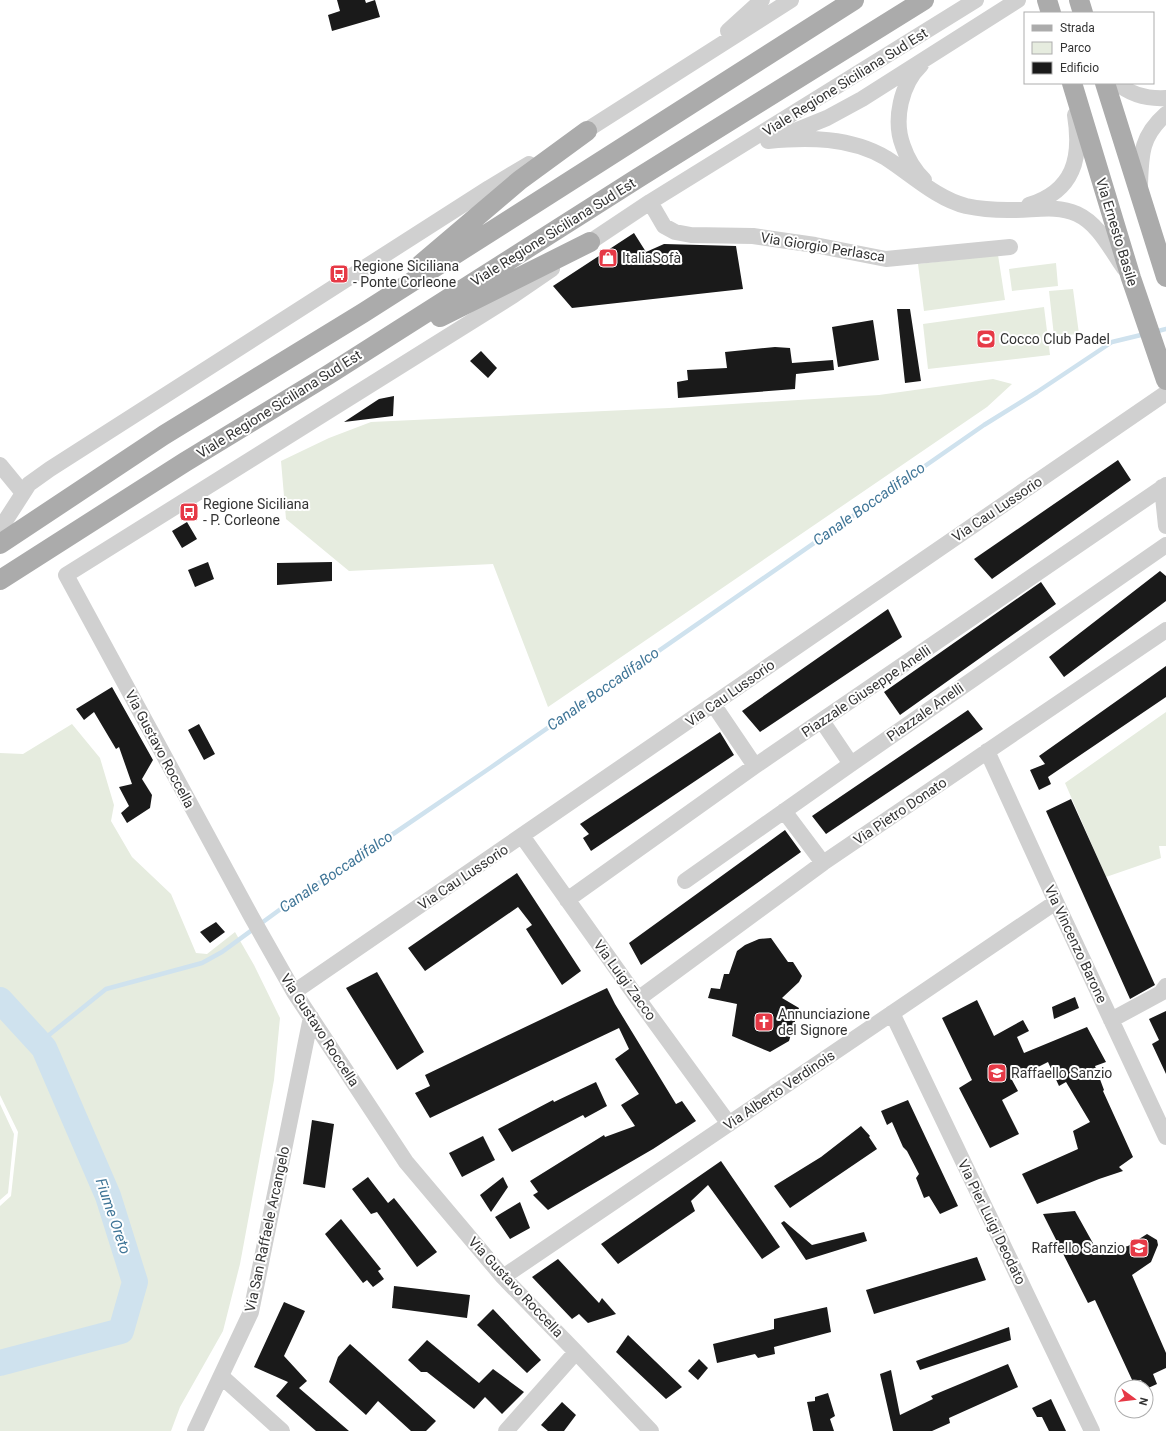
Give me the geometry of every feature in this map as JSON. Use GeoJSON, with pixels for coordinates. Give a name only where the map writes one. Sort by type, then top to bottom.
{"type":"FeatureCollection","features":[{"type":"Feature","properties":{"kind":"main road"},"geometry":{"type":"LineString","coordinates":[[0,544],[164,435],[363,313],[854,0]]}},
{"type":"Feature","properties":{"kind":"main road","name":"Viale Regione Siciliana Sud Est"},"geometry":{"type":"LineString","coordinates":[[0,580],[185,462],[328,375],[638,178],[924,0]]}},
{"type":"Feature","properties":{"kind":"main road"},"geometry":{"type":"LineString","coordinates":[[1079,0],[1083,12]]}},
{"type":"Feature","properties":{"kind":"main road","name":"Via Ernesto Basile"},"geometry":{"type":"LineString","coordinates":[[1071,84],[1131,278],[1166,380]]}},
{"type":"Feature","properties":{"kind":"main road"},"geometry":{"type":"LineString","coordinates":[[1105,84],[1166,277]]}},
{"type":"Feature","properties":{"kind":"main road"},"geometry":{"type":"LineString","coordinates":[[363,313],[520,180],[587,131]]}},
{"type":"Feature","properties":{"kind":"main road"},"geometry":{"type":"LineString","coordinates":[[328,375],[590,242]]}},
{"type":"Feature","properties":{"kind":"street"},"geometry":{"type":"LineString","coordinates":[[692,62],[752,6],[762,0]]}},
{"type":"Feature","properties":{"kind":"street"},"geometry":{"type":"LineString","coordinates":[[0,529],[29,484],[110,429],[489,188],[587,131],[692,62],[791,0]]}},
{"type":"Feature","properties":{"kind":"street","name":"Viale Regione Siciliana Sud Est"},"geometry":{"type":"LineString","coordinates":[[66,575],[514,295],[650,202],[976,0]]}},
{"type":"Feature","properties":{"kind":"street"},"geometry":{"type":"LineString","coordinates":[[719,160],[826,118],[862,99],[1018,0]]}},
{"type":"Feature","properties":{"kind":"street"},"geometry":{"type":"LineString","coordinates":[[934,191],[910,162],[902,144],[899,125],[900,106],[906,87],[916,70],[935,52]]}},
{"type":"Feature","properties":{"kind":"street"},"geometry":{"type":"LineString","coordinates":[[1010,210],[1040,202],[1061,188],[1070,177],[1076,163],[1078,145],[1071,84]]}},
{"type":"Feature","properties":{"kind":"street"},"geometry":{"type":"LineString","coordinates":[[1118,84],[1122,88],[1139,96],[1154,99],[1166,98]]}},
{"type":"Feature","properties":{"kind":"street"},"geometry":{"type":"LineString","coordinates":[[1140,195],[1141,166],[1144,146],[1150,130],[1166,114]]}},
{"type":"Feature","properties":{"kind":"street"},"geometry":{"type":"LineString","coordinates":[[768,141],[798,138],[824,139],[864,148],[885,158],[948,199],[965,205],[980,208],[1010,210],[1048,208],[1065,210],[1078,214],[1092,223],[1131,278]]}},
{"type":"Feature","properties":{"kind":"street","name":"Via Giorgio Perlasca"},"geometry":{"type":"LineString","coordinates":[[650,202],[664,226],[675,232],[691,235],[753,236],[816,245],[886,259],[1010,247]]}},
{"type":"Feature","properties":{"kind":"street","name":"Via Cau Lussorio"},"geometry":{"type":"LineString","coordinates":[[294,992],[1166,393]]}},
{"type":"Feature","properties":{"kind":"street"},"geometry":{"type":"LineString","coordinates":[[0,465],[23,493]]}},
{"type":"Feature","properties":{"kind":"street"},"geometry":{"type":"LineString","coordinates":[[1164,486],[1166,526]]}},
{"type":"Feature","properties":{"kind":"street","name":"Piazzale Giuseppe Anelli"},"geometry":{"type":"LineString","coordinates":[[567,900],[756,766],[1164,486]]}},
{"type":"Feature","properties":{"kind":"street","name":"Piazzale Anelli"},"geometry":{"type":"LineString","coordinates":[[685,881],[850,764],[1166,545]]}},
{"type":"Feature","properties":{"kind":"street","name":"Via Gustavo Roccella"},"geometry":{"type":"LineString","coordinates":[[66,575],[251,916],[294,992],[406,1162],[502,1277],[651,1431]]}},
{"type":"Feature","properties":{"kind":"street","name":"Via Pietro Donato"},"geometry":{"type":"LineString","coordinates":[[638,999],[823,863],[1166,630]]}},
{"type":"Feature","properties":{"kind":"street"},"geometry":{"type":"LineString","coordinates":[[713,704],[756,766]]}},
{"type":"Feature","properties":{"kind":"street"},"geometry":{"type":"LineString","coordinates":[[822,721],[850,764]]}},
{"type":"Feature","properties":{"kind":"street","name":"Via Vincenzo Barone"},"geometry":{"type":"LineString","coordinates":[[987,751],[1166,1137]]}},
{"type":"Feature","properties":{"kind":"street"},"geometry":{"type":"LineString","coordinates":[[784,811],[823,863]]}},
{"type":"Feature","properties":{"kind":"street","name":"Via Luigi Zacco"},"geometry":{"type":"LineString","coordinates":[[522,836],[729,1124]]}},
{"type":"Feature","properties":{"kind":"street","name":"Via Alberto Verdinois"},"geometry":{"type":"LineString","coordinates":[[502,1277],[1056,902]]}},
{"type":"Feature","properties":{"kind":"street"},"geometry":{"type":"LineString","coordinates":[[1111,1020],[1161,992],[1166,986]]}},
{"type":"Feature","properties":{"kind":"street","name":"Via Pier Luigi Deodato"},"geometry":{"type":"LineString","coordinates":[[892,1014],[1092,1431]]}},
{"type":"Feature","properties":{"kind":"street","name":"Via San Raffaele Arcangelo"},"geometry":{"type":"LineString","coordinates":[[195,1431],[251,1312],[311,1017]]}},
{"type":"Feature","properties":{"kind":"street"},"geometry":{"type":"LineString","coordinates":[[506,1431],[576,1352]]}},
{"type":"Feature","properties":{"kind":"street"},"geometry":{"type":"LineString","coordinates":[[221,1376],[282,1431]]}},
{"type":"Feature","properties":{"kind":"green space","name":"Cocco Club Padel"},"geometry":{"type":"Polygon","coordinates":[[[998,255],[1005,300],[924,311],[918,264],[998,255]]]}},
{"type":"Feature","properties":{"kind":"green space","name":"Cocco Club Padel"},"geometry":{"type":"Polygon","coordinates":[[[1056,263],[1058,286],[1012,291],[1009,269],[1056,263]]]}},
{"type":"Feature","properties":{"kind":"green space","name":"Cocco Club Padel"},"geometry":{"type":"Polygon","coordinates":[[[1073,289],[1079,334],[1054,336],[1049,291],[1073,289]]]}},
{"type":"Feature","properties":{"kind":"green space","name":"Cocco Club Padel"},"geometry":{"type":"Polygon","coordinates":[[[1044,307],[1050,355],[928,369],[923,324],[1044,307]]]}},
{"type":"Feature","properties":{"kind":"green space"},"geometry":{"type":"Polygon","coordinates":[[[993,379],[1012,384],[987,407],[548,707],[493,564],[349,571],[286,519],[281,461],[329,438],[371,422],[669,408],[879,395],[993,379]]]}},
{"type":"Feature","properties":{"kind":"green space"},"geometry":{"type":"Polygon","coordinates":[[[1166,712],[1166,846],[1159,846],[1161,858],[1106,877],[1065,783],[1166,712]]]}},
{"type":"Feature","properties":{"kind":"green space"},"geometry":{"type":"Polygon","coordinates":[[[72,724],[100,758],[114,805],[111,821],[132,857],[171,894],[196,953],[207,954],[235,932],[254,965],[280,1018],[274,1080],[240,1264],[223,1331],[180,1407],[171,1431],[0,1431],[0,1206],[11,1196],[18,1132],[0,1095],[0,753],[23,754],[72,724]]]}},
{"type":"Feature","properties":{"kind":"green space"},"geometry":{"type":"Polygon","coordinates":[[[0,1104],[14,1134],[8,1193],[0,1200],[0,1104]]]}},
{"type":"Feature","properties":{"kind":"building"},"geometry":{"type":"Polygon","coordinates":[[[337,0],[365,0],[366,3],[375,0],[380,17],[332,31],[328,15],[340,11],[337,0]]]}},
{"type":"Feature","properties":{"kind":"building"},"geometry":{"type":"Polygon","coordinates":[[[634,233],[646,252],[664,244],[736,246],[743,289],[572,308],[553,286],[634,233]]]}},
{"type":"Feature","properties":{"kind":"building"},"geometry":{"type":"Polygon","coordinates":[[[897,309],[910,309],[921,381],[905,383],[897,309]]]}},
{"type":"Feature","properties":{"kind":"building"},"geometry":{"type":"Polygon","coordinates":[[[873,320],[879,360],[838,367],[832,327],[873,320]]]}},
{"type":"Feature","properties":{"kind":"building"},"geometry":{"type":"Polygon","coordinates":[[[775,347],[790,348],[792,363],[833,360],[834,370],[796,374],[795,389],[678,398],[677,382],[688,380],[687,370],[727,368],[725,352],[775,347]]]}},
{"type":"Feature","properties":{"kind":"building"},"geometry":{"type":"Polygon","coordinates":[[[481,351],[497,368],[488,378],[470,361],[481,351]]]}},
{"type":"Feature","properties":{"kind":"building"},"geometry":{"type":"Polygon","coordinates":[[[394,396],[393,416],[344,422],[379,399],[394,396]]]}},
{"type":"Feature","properties":{"kind":"building"},"geometry":{"type":"Polygon","coordinates":[[[1118,460],[1131,480],[992,579],[974,559],[1118,460]]]}},
{"type":"Feature","properties":{"kind":"building"},"geometry":{"type":"Polygon","coordinates":[[[187,522],[197,539],[182,548],[172,531],[187,522]]]}},
{"type":"Feature","properties":{"kind":"building"},"geometry":{"type":"Polygon","coordinates":[[[208,562],[214,579],[195,587],[188,570],[208,562]]]}},
{"type":"Feature","properties":{"kind":"building"},"geometry":{"type":"Polygon","coordinates":[[[332,562],[332,581],[277,585],[277,563],[332,562]]]}},
{"type":"Feature","properties":{"kind":"building"},"geometry":{"type":"Polygon","coordinates":[[[1160,571],[1166,576],[1166,601],[1064,677],[1049,657],[1160,571]]]}},
{"type":"Feature","properties":{"kind":"building"},"geometry":{"type":"Polygon","coordinates":[[[1041,582],[1056,604],[900,715],[884,692],[1041,582]]]}},
{"type":"Feature","properties":{"kind":"building"},"geometry":{"type":"Polygon","coordinates":[[[888,609],[902,637],[760,732],[742,711],[888,609]]]}},
{"type":"Feature","properties":{"kind":"building"},"geometry":{"type":"Polygon","coordinates":[[[1166,666],[1166,697],[1048,777],[1051,784],[1039,790],[1030,770],[1045,764],[1039,756],[1166,666]]]}},
{"type":"Feature","properties":{"kind":"building"},"geometry":{"type":"Polygon","coordinates":[[[112,687],[153,760],[142,779],[152,795],[150,808],[127,823],[121,813],[129,806],[119,787],[132,784],[119,747],[116,749],[94,712],[84,720],[76,709],[112,687]]]}},
{"type":"Feature","properties":{"kind":"building"},"geometry":{"type":"Polygon","coordinates":[[[968,710],[983,729],[826,834],[812,816],[968,710]]]}},
{"type":"Feature","properties":{"kind":"building"},"geometry":{"type":"Polygon","coordinates":[[[199,724],[215,754],[204,760],[188,730],[199,724]]]}},
{"type":"Feature","properties":{"kind":"building"},"geometry":{"type":"Polygon","coordinates":[[[720,732],[734,755],[591,851],[583,838],[589,834],[580,824],[720,732]]]}},
{"type":"Feature","properties":{"kind":"building"},"geometry":{"type":"Polygon","coordinates":[[[1071,799],[1155,985],[1130,999],[1046,811],[1071,799]]]}},
{"type":"Feature","properties":{"kind":"building"},"geometry":{"type":"Polygon","coordinates":[[[785,830],[801,852],[641,965],[629,943],[785,830]]]}},
{"type":"Feature","properties":{"kind":"building"},"geometry":{"type":"Polygon","coordinates":[[[517,873],[581,971],[562,985],[526,929],[532,925],[518,907],[425,971],[408,948],[517,873]]]}},
{"type":"Feature","properties":{"kind":"building"},"geometry":{"type":"Polygon","coordinates":[[[216,922],[225,932],[210,943],[200,932],[216,922]]]}},
{"type":"Feature","properties":{"kind":"building"},"geometry":{"type":"Polygon","coordinates":[[[771,938],[788,962],[793,962],[802,976],[799,982],[782,998],[799,1008],[789,1041],[770,1052],[732,1036],[737,1004],[708,998],[711,988],[720,989],[724,974],[729,974],[737,951],[745,945],[759,939],[771,938]]]}},
{"type":"Feature","properties":{"kind":"building"},"geometry":{"type":"Polygon","coordinates":[[[377,972],[424,1052],[397,1070],[346,988],[377,972]]]}},
{"type":"Feature","properties":{"kind":"building"},"geometry":{"type":"Polygon","coordinates":[[[607,988],[615,1004],[676,1104],[682,1101],[696,1121],[653,1149],[548,1210],[533,1195],[538,1192],[530,1181],[604,1135],[605,1137],[635,1126],[621,1105],[639,1094],[615,1059],[629,1049],[619,1028],[430,1118],[415,1093],[430,1086],[425,1075],[607,988]]]}},
{"type":"Feature","properties":{"kind":"building"},"geometry":{"type":"Polygon","coordinates":[[[1075,997],[1079,1008],[1054,1019],[1052,1007],[1075,997]]]}},
{"type":"Feature","properties":{"kind":"building"},"geometry":{"type":"Polygon","coordinates":[[[977,1000],[994,1036],[1023,1020],[1029,1031],[1017,1037],[1024,1053],[1087,1027],[1106,1062],[1095,1066],[1104,1090],[1103,1091],[1133,1157],[1119,1167],[1123,1171],[1037,1204],[1022,1174],[1078,1149],[1073,1131],[1090,1122],[1066,1082],[1059,1086],[1048,1062],[1012,1080],[1018,1091],[1002,1100],[1019,1134],[990,1148],[959,1088],[972,1080],[942,1018],[977,1000]]]}},
{"type":"Feature","properties":{"kind":"building"},"geometry":{"type":"Polygon","coordinates":[[[1166,1011],[1166,1074],[1152,1044],[1159,1040],[1149,1019],[1166,1011]]]}},
{"type":"Feature","properties":{"kind":"building"},"geometry":{"type":"Polygon","coordinates":[[[596,1082],[607,1106],[585,1118],[583,1115],[512,1152],[498,1129],[553,1100],[554,1102],[596,1082]]]}},
{"type":"Feature","properties":{"kind":"building"},"geometry":{"type":"Polygon","coordinates":[[[908,1100],[958,1206],[940,1214],[929,1196],[924,1198],[916,1178],[919,1174],[907,1151],[903,1147],[892,1122],[887,1125],[881,1111],[908,1100]]]}},
{"type":"Feature","properties":{"kind":"building"},"geometry":{"type":"Polygon","coordinates":[[[312,1120],[334,1124],[325,1188],[303,1184],[312,1120]]]}},
{"type":"Feature","properties":{"kind":"building"},"geometry":{"type":"Polygon","coordinates":[[[861,1126],[870,1136],[869,1137],[877,1149],[790,1208],[774,1186],[821,1157],[861,1126]]]}},
{"type":"Feature","properties":{"kind":"building"},"geometry":{"type":"Polygon","coordinates":[[[483,1136],[495,1160],[462,1177],[449,1153],[483,1136]]]}},
{"type":"Feature","properties":{"kind":"building"},"geometry":{"type":"Polygon","coordinates":[[[721,1161],[780,1247],[762,1259],[708,1185],[691,1201],[695,1211],[618,1264],[601,1244],[721,1161]]]}},
{"type":"Feature","properties":{"kind":"building"},"geometry":{"type":"Polygon","coordinates":[[[368,1177],[388,1203],[394,1198],[437,1252],[417,1267],[377,1212],[371,1214],[352,1189],[368,1177]]]}},
{"type":"Feature","properties":{"kind":"building"},"geometry":{"type":"Polygon","coordinates":[[[503,1177],[508,1187],[491,1212],[480,1195],[503,1177]]]}},
{"type":"Feature","properties":{"kind":"building"},"geometry":{"type":"Polygon","coordinates":[[[520,1202],[530,1228],[510,1239],[495,1217],[520,1202]]]}},
{"type":"Feature","properties":{"kind":"building","name":"Raffello Sanzio"},"geometry":{"type":"Polygon","coordinates":[[[1075,1211],[1099,1254],[1128,1246],[1147,1234],[1157,1240],[1158,1245],[1151,1262],[1132,1275],[1166,1353],[1166,1368],[1153,1374],[1157,1384],[1154,1385],[1154,1379],[1132,1379],[1095,1300],[1088,1303],[1043,1214],[1075,1211]]]}},
{"type":"Feature","properties":{"kind":"building"},"geometry":{"type":"Polygon","coordinates":[[[341,1219],[381,1269],[378,1271],[384,1279],[373,1287],[367,1280],[363,1283],[325,1234],[341,1219]]]}},
{"type":"Feature","properties":{"kind":"building"},"geometry":{"type":"Polygon","coordinates":[[[784,1221],[812,1245],[864,1232],[867,1241],[806,1260],[781,1223],[784,1221]]]}},
{"type":"Feature","properties":{"kind":"building"},"geometry":{"type":"Polygon","coordinates":[[[977,1257],[986,1280],[874,1314],[866,1290],[977,1257]]]}},
{"type":"Feature","properties":{"kind":"building"},"geometry":{"type":"Polygon","coordinates":[[[558,1259],[599,1303],[602,1298],[616,1314],[588,1323],[579,1314],[572,1319],[532,1277],[558,1259]]]}},
{"type":"Feature","properties":{"kind":"building"},"geometry":{"type":"Polygon","coordinates":[[[394,1286],[470,1295],[467,1318],[392,1308],[394,1286]]]}},
{"type":"Feature","properties":{"kind":"building"},"geometry":{"type":"Polygon","coordinates":[[[284,1302],[305,1311],[284,1356],[307,1381],[299,1388],[349,1431],[316,1431],[276,1396],[288,1382],[254,1367],[284,1302]]]}},
{"type":"Feature","properties":{"kind":"building"},"geometry":{"type":"Polygon","coordinates":[[[827,1307],[831,1332],[774,1347],[775,1354],[758,1358],[755,1354],[717,1363],[713,1344],[774,1329],[774,1319],[827,1307]]]}},
{"type":"Feature","properties":{"kind":"building"},"geometry":{"type":"Polygon","coordinates":[[[493,1309],[541,1360],[527,1373],[477,1325],[493,1309]]]}},
{"type":"Feature","properties":{"kind":"building"},"geometry":{"type":"Polygon","coordinates":[[[1009,1327],[1011,1340],[920,1370],[916,1361],[1009,1327]]]}},
{"type":"Feature","properties":{"kind":"building"},"geometry":{"type":"Polygon","coordinates":[[[628,1335],[682,1387],[666,1399],[616,1352],[628,1335]]]}},
{"type":"Feature","properties":{"kind":"building"},"geometry":{"type":"Polygon","coordinates":[[[427,1340],[479,1383],[493,1369],[524,1392],[502,1414],[485,1397],[474,1409],[427,1372],[421,1372],[408,1360],[427,1340]]]}},
{"type":"Feature","properties":{"kind":"building"},"geometry":{"type":"Polygon","coordinates":[[[350,1344],[436,1421],[426,1431],[411,1431],[378,1401],[366,1415],[329,1382],[338,1357],[350,1344]]]}},
{"type":"Feature","properties":{"kind":"building"},"geometry":{"type":"Polygon","coordinates":[[[699,1359],[708,1368],[698,1380],[688,1371],[699,1359]]]}},
{"type":"Feature","properties":{"kind":"building"},"geometry":{"type":"Polygon","coordinates":[[[1008,1364],[1018,1387],[949,1418],[950,1423],[932,1431],[893,1431],[880,1374],[891,1370],[900,1415],[933,1399],[931,1396],[1008,1364]]]}},
{"type":"Feature","properties":{"kind":"building"},"geometry":{"type":"Polygon","coordinates":[[[828,1393],[835,1416],[830,1419],[834,1431],[813,1431],[807,1402],[815,1401],[815,1397],[828,1393]]]}},
{"type":"Feature","properties":{"kind":"building"},"geometry":{"type":"Polygon","coordinates":[[[1051,1399],[1066,1431],[1049,1431],[1042,1417],[1037,1417],[1032,1408],[1051,1399]]]}},
{"type":"Feature","properties":{"kind":"building"},"geometry":{"type":"Polygon","coordinates":[[[562,1402],[576,1415],[564,1431],[548,1431],[541,1425],[562,1402]]]}},
{"type":"Feature","properties":{"kind":"waterway","name":"Canale Boccadifalco"},"geometry":{"type":"LineString","coordinates":[[1154,332],[1166,329]]}},
{"type":"Feature","properties":{"kind":"waterway","name":"Canale Boccadifalco"},"geometry":{"type":"LineString","coordinates":[[39,1043],[106,989],[202,963],[222,952],[293,900],[490,768],[984,425],[1112,342],[1145,334]]}},
{"type":"Feature","properties":{"kind":"waterway","name":"Fiume Oreto"},"geometry":{"type":"LineString","coordinates":[[0,1000],[44,1048],[108,1196],[135,1282],[121,1331],[0,1363]]}},
{"type":"Feature","properties":{"kind":"place","name":"ItaliaSofà"},"geometry":{"type":"Point","coordinates":[608,258]}},
{"type":"Feature","properties":{"kind":"place","name":"Regione Siciliana - Ponte Corleone"},"geometry":{"type":"Point","coordinates":[339,274]}},
{"type":"Feature","properties":{"kind":"place","name":"Cocco Club Padel"},"geometry":{"type":"Point","coordinates":[986,339]}},
{"type":"Feature","properties":{"kind":"place","name":"Regione Siciliana - P. Corleone"},"geometry":{"type":"Point","coordinates":[189,512]}},
{"type":"Feature","properties":{"kind":"place","name":"Annunciazione del Signore"},"geometry":{"type":"Point","coordinates":[764,1022]}},
{"type":"Feature","properties":{"kind":"place","name":"Raffaello Sanzio"},"geometry":{"type":"Point","coordinates":[997,1073]}},
{"type":"Feature","properties":{"kind":"place","name":"Raffello Sanzio"},"geometry":{"type":"Point","coordinates":[1139,1248]}}]}
